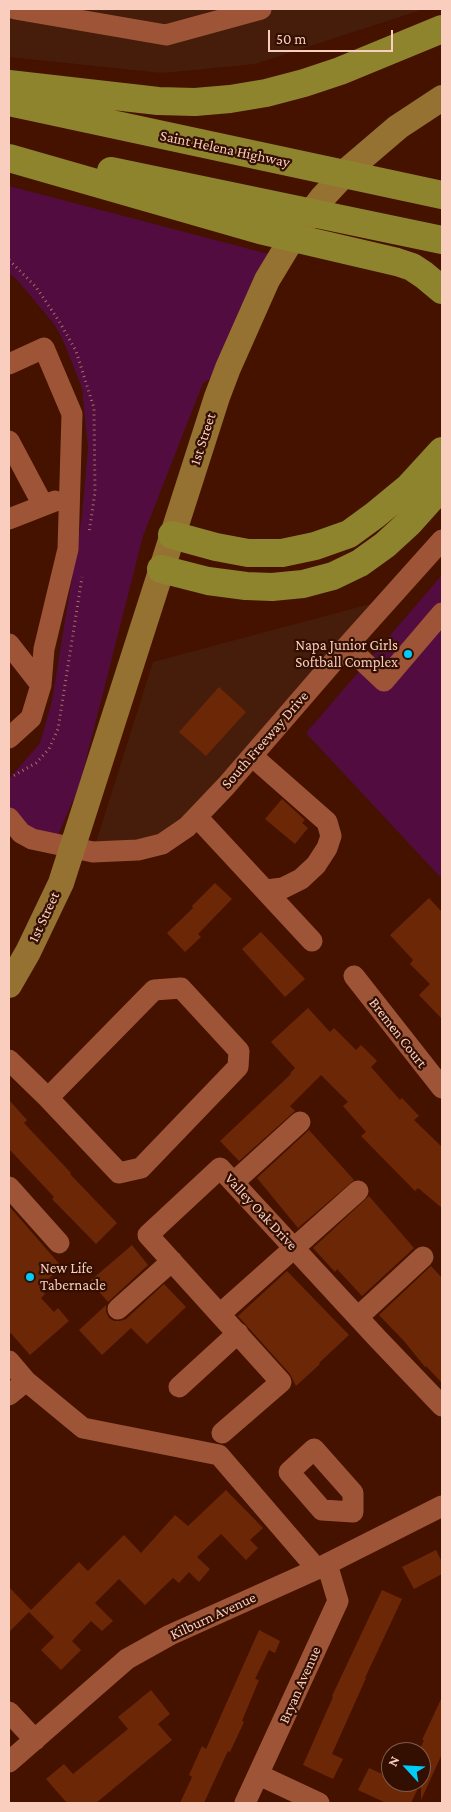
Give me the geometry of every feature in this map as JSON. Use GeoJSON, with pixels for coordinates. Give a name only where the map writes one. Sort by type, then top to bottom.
{"type":"FeatureCollection","features":[{"type":"Feature","properties":{"kind":"highway"},"geometry":{"type":"LineString","coordinates":[[9,84],[158,101],[195,102],[230,99],[266,93],[304,83],[340,71],[442,30]]}},
{"type":"Feature","properties":{"kind":"highway","name":"Saint Helena Highway"},"geometry":{"type":"LineString","coordinates":[[9,102],[442,195]]}},
{"type":"Feature","properties":{"kind":"highway"},"geometry":{"type":"LineString","coordinates":[[205,144],[442,179]]}},
{"type":"Feature","properties":{"kind":"highway"},"geometry":{"type":"LineString","coordinates":[[9,149],[442,240]]}},
{"type":"Feature","properties":{"kind":"highway"},"geometry":{"type":"LineString","coordinates":[[9,158],[260,230],[397,262],[412,267],[442,290]]}},
{"type":"Feature","properties":{"kind":"highway"},"geometry":{"type":"LineString","coordinates":[[172,535],[216,547],[248,553],[282,553],[315,546],[349,534],[375,515],[409,487],[442,451]]}},
{"type":"Feature","properties":{"kind":"highway"},"geometry":{"type":"LineString","coordinates":[[161,568],[208,581],[246,586],[272,587],[303,584],[333,576],[360,563],[385,545],[410,523],[442,486]]}},
{"type":"Feature","properties":{"kind":"main road","name":"1st Street"},"geometry":{"type":"LineString","coordinates":[[12,972],[28,952],[61,883],[161,568],[228,368],[267,280],[296,232],[323,197],[365,154],[414,115],[442,98]]}},
{"type":"Feature","properties":{"kind":"street"},"geometry":{"type":"LineString","coordinates":[[15,9],[87,15],[166,35],[261,9]]}},
{"type":"Feature","properties":{"kind":"street"},"geometry":{"type":"LineString","coordinates":[[9,364],[44,348],[72,414],[68,549],[44,649],[41,685],[32,718],[9,738]]}},
{"type":"Feature","properties":{"kind":"street"},"geometry":{"type":"LineString","coordinates":[[9,441],[43,505]]}},
{"type":"Feature","properties":{"kind":"street"},"geometry":{"type":"LineString","coordinates":[[9,519],[70,495]]}},
{"type":"Feature","properties":{"kind":"street","name":"South Freeway Drive"},"geometry":{"type":"LineString","coordinates":[[73,847],[94,852],[138,850],[162,844],[187,827],[442,540]]}},
{"type":"Feature","properties":{"kind":"street"},"geometry":{"type":"LineString","coordinates":[[347,646],[384,681],[442,613]]}},
{"type":"Feature","properties":{"kind":"street"},"geometry":{"type":"LineString","coordinates":[[9,644],[41,685]]}},
{"type":"Feature","properties":{"kind":"street"},"geometry":{"type":"LineString","coordinates":[[252,756],[327,822],[331,836],[327,848],[316,865],[301,879],[283,888],[266,890]]}},
{"type":"Feature","properties":{"kind":"street"},"geometry":{"type":"LineString","coordinates":[[197,817],[312,940]]}},
{"type":"Feature","properties":{"kind":"street"},"geometry":{"type":"LineString","coordinates":[[9,818],[21,833],[32,839],[73,847]]}},
{"type":"Feature","properties":{"kind":"street","name":"Bremen Court"},"geometry":{"type":"LineString","coordinates":[[354,976],[442,1088]]}},
{"type":"Feature","properties":{"kind":"street"},"geometry":{"type":"LineString","coordinates":[[9,1060],[119,1173],[141,1168],[238,1067],[239,1051],[181,988],[154,990],[48,1098]]}},
{"type":"Feature","properties":{"kind":"street"},"geometry":{"type":"LineString","coordinates":[[234,1182],[300,1122]]}},
{"type":"Feature","properties":{"kind":"street","name":"Valley Oak Drive"},"geometry":{"type":"LineString","coordinates":[[222,1433],[281,1382],[148,1235],[220,1168],[442,1406]]}},
{"type":"Feature","properties":{"kind":"street"},"geometry":{"type":"LineString","coordinates":[[9,1187],[59,1243]]}},
{"type":"Feature","properties":{"kind":"street"},"geometry":{"type":"LineString","coordinates":[[220,1314],[358,1191]]}},
{"type":"Feature","properties":{"kind":"street"},"geometry":{"type":"LineString","coordinates":[[358,1316],[423,1257]]}},
{"type":"Feature","properties":{"kind":"street"},"geometry":{"type":"LineString","coordinates":[[118,1309],[172,1261]]}},
{"type":"Feature","properties":{"kind":"street"},"geometry":{"type":"LineString","coordinates":[[179,1387],[238,1333]]}},
{"type":"Feature","properties":{"kind":"street"},"geometry":{"type":"LineString","coordinates":[[9,1361],[26,1381],[83,1428],[218,1455],[322,1566]]}},
{"type":"Feature","properties":{"kind":"street"},"geometry":{"type":"LineString","coordinates":[[9,1396],[26,1381]]}},
{"type":"Feature","properties":{"kind":"street","name":"Kilburn Avenue"},"geometry":{"type":"LineString","coordinates":[[9,1762],[127,1659],[170,1635],[322,1566],[442,1506]]}},
{"type":"Feature","properties":{"kind":"street","name":"Bryan Avenue"},"geometry":{"type":"LineString","coordinates":[[245,1803],[338,1601],[322,1566]]}},
{"type":"Feature","properties":{"kind":"street"},"geometry":{"type":"LineString","coordinates":[[9,1712],[36,1740]]}},
{"type":"Feature","properties":{"kind":"street"},"geometry":{"type":"LineString","coordinates":[[259,1775],[319,1803]]}},
{"type":"Feature","properties":{"kind":"shaded area"},"geometry":{"type":"Polygon","coordinates":[[[9,9],[424,9],[255,64],[162,73],[9,57],[9,9]]]}},
{"type":"Feature","properties":{"kind":"shaded area"},"geometry":{"type":"Polygon","coordinates":[[[9,186],[280,257],[228,368],[203,383],[143,536],[79,787],[54,844],[9,818],[9,779],[40,743],[52,701],[82,516],[88,448],[82,388],[63,340],[54,324],[9,273],[9,186]]]}},
{"type":"Feature","properties":{"kind":"shaded area","name":"Napa Junior Girls Softball Complex"},"geometry":{"type":"Polygon","coordinates":[[[442,575],[442,879],[306,733],[442,575]]]}},
{"type":"Feature","properties":{"kind":"shaded area"},"geometry":{"type":"Polygon","coordinates":[[[389,599],[187,827],[93,852],[153,662],[389,599]]]}},
{"type":"Feature","properties":{"kind":"building"},"geometry":{"type":"Polygon","coordinates":[[[219,687],[246,712],[206,756],[179,732],[219,687]]]}},
{"type":"Feature","properties":{"kind":"building"},"geometry":{"type":"Polygon","coordinates":[[[282,799],[305,820],[302,823],[308,828],[295,844],[265,819],[282,799]]]}},
{"type":"Feature","properties":{"kind":"building"},"geometry":{"type":"Polygon","coordinates":[[[215,883],[232,899],[198,934],[201,937],[185,952],[167,933],[215,883]]]}},
{"type":"Feature","properties":{"kind":"building"},"geometry":{"type":"Polygon","coordinates":[[[429,898],[442,912],[442,1019],[419,995],[430,984],[410,964],[413,960],[390,935],[429,898]]]}},
{"type":"Feature","properties":{"kind":"building"},"geometry":{"type":"Polygon","coordinates":[[[261,932],[305,979],[285,997],[242,949],[261,932]]]}},
{"type":"Feature","properties":{"kind":"building"},"geometry":{"type":"Polygon","coordinates":[[[308,1008],[330,1032],[334,1028],[356,1050],[361,1045],[377,1061],[371,1067],[400,1100],[402,1098],[419,1116],[414,1120],[442,1147],[442,1208],[418,1188],[415,1191],[361,1136],[366,1132],[343,1106],[348,1102],[321,1075],[290,1106],[295,1111],[239,1161],[220,1141],[291,1074],[295,1068],[271,1042],[308,1008]]]}},
{"type":"Feature","properties":{"kind":"building"},"geometry":{"type":"Polygon","coordinates":[[[9,1100],[27,1120],[24,1123],[117,1223],[96,1244],[52,1199],[54,1197],[9,1149],[9,1100]]]}},
{"type":"Feature","properties":{"kind":"building"},"geometry":{"type":"Polygon","coordinates":[[[309,1130],[354,1180],[298,1228],[257,1178],[309,1130]]]}},
{"type":"Feature","properties":{"kind":"building"},"geometry":{"type":"Polygon","coordinates":[[[369,1196],[414,1248],[362,1296],[337,1269],[335,1272],[313,1248],[369,1196]]]}},
{"type":"Feature","properties":{"kind":"building","name":"New Life Tabernacle"},"geometry":{"type":"Polygon","coordinates":[[[9,1206],[62,1267],[39,1287],[45,1294],[41,1298],[54,1312],[58,1308],[69,1321],[30,1355],[9,1331],[9,1206]]]}},
{"type":"Feature","properties":{"kind":"building"},"geometry":{"type":"Polygon","coordinates":[[[132,1245],[148,1265],[108,1302],[90,1281],[132,1245]]]}},
{"type":"Feature","properties":{"kind":"building"},"geometry":{"type":"Polygon","coordinates":[[[431,1266],[442,1278],[442,1383],[425,1367],[379,1315],[431,1266]]]}},
{"type":"Feature","properties":{"kind":"building"},"geometry":{"type":"Polygon","coordinates":[[[287,1271],[349,1335],[296,1386],[290,1374],[238,1316],[287,1271]]]}},
{"type":"Feature","properties":{"kind":"building"},"geometry":{"type":"Polygon","coordinates":[[[164,1284],[186,1307],[147,1344],[131,1328],[102,1355],[79,1330],[106,1305],[106,1312],[109,1318],[114,1321],[126,1319],[164,1284]]]}},
{"type":"Feature","properties":{"kind":"building"},"geometry":{"type":"Polygon","coordinates":[[[226,1490],[263,1528],[250,1540],[258,1548],[246,1560],[221,1534],[197,1557],[210,1569],[199,1582],[189,1572],[179,1583],[173,1578],[145,1605],[119,1579],[95,1603],[113,1621],[102,1631],[91,1621],[72,1641],[81,1650],[61,1670],[41,1650],[54,1637],[29,1612],[9,1632],[9,1587],[31,1610],[79,1562],[88,1571],[124,1535],[141,1553],[175,1515],[188,1526],[226,1490]]]}},
{"type":"Feature","properties":{"kind":"building"},"geometry":{"type":"Polygon","coordinates":[[[436,1550],[442,1562],[442,1574],[414,1589],[402,1567],[436,1550]]]}},
{"type":"Feature","properties":{"kind":"building"},"geometry":{"type":"Polygon","coordinates":[[[382,1590],[402,1599],[332,1754],[343,1759],[333,1779],[303,1765],[332,1696],[382,1590]]]}},
{"type":"Feature","properties":{"kind":"building"},"geometry":{"type":"Polygon","coordinates":[[[259,1630],[280,1641],[275,1653],[269,1650],[255,1679],[259,1680],[242,1721],[244,1722],[230,1752],[228,1751],[204,1803],[180,1803],[192,1777],[189,1775],[202,1746],[206,1749],[259,1630]]]}},
{"type":"Feature","properties":{"kind":"building"},"geometry":{"type":"Polygon","coordinates":[[[151,1690],[170,1714],[158,1724],[172,1740],[96,1803],[67,1803],[46,1779],[64,1764],[73,1774],[128,1729],[118,1717],[151,1690]]]}},
{"type":"Feature","properties":{"kind":"building"},"geometry":{"type":"Polygon","coordinates":[[[442,1697],[442,1754],[431,1778],[431,1742],[423,1742],[424,1740],[422,1740],[442,1697]]]}},
{"type":"Feature","properties":{"kind":"building"},"geometry":{"type":"Polygon","coordinates":[[[369,1768],[381,1773],[381,1792],[416,1792],[411,1803],[386,1803],[358,1790],[369,1768]]]}},
{"type":"Feature","properties":{"kind":"place","name":"Napa Junior Girls Softball Complex"},"geometry":{"type":"Point","coordinates":[408,654]}},
{"type":"Feature","properties":{"kind":"place","name":"New Life Tabernacle"},"geometry":{"type":"Point","coordinates":[30,1277]}}]}
